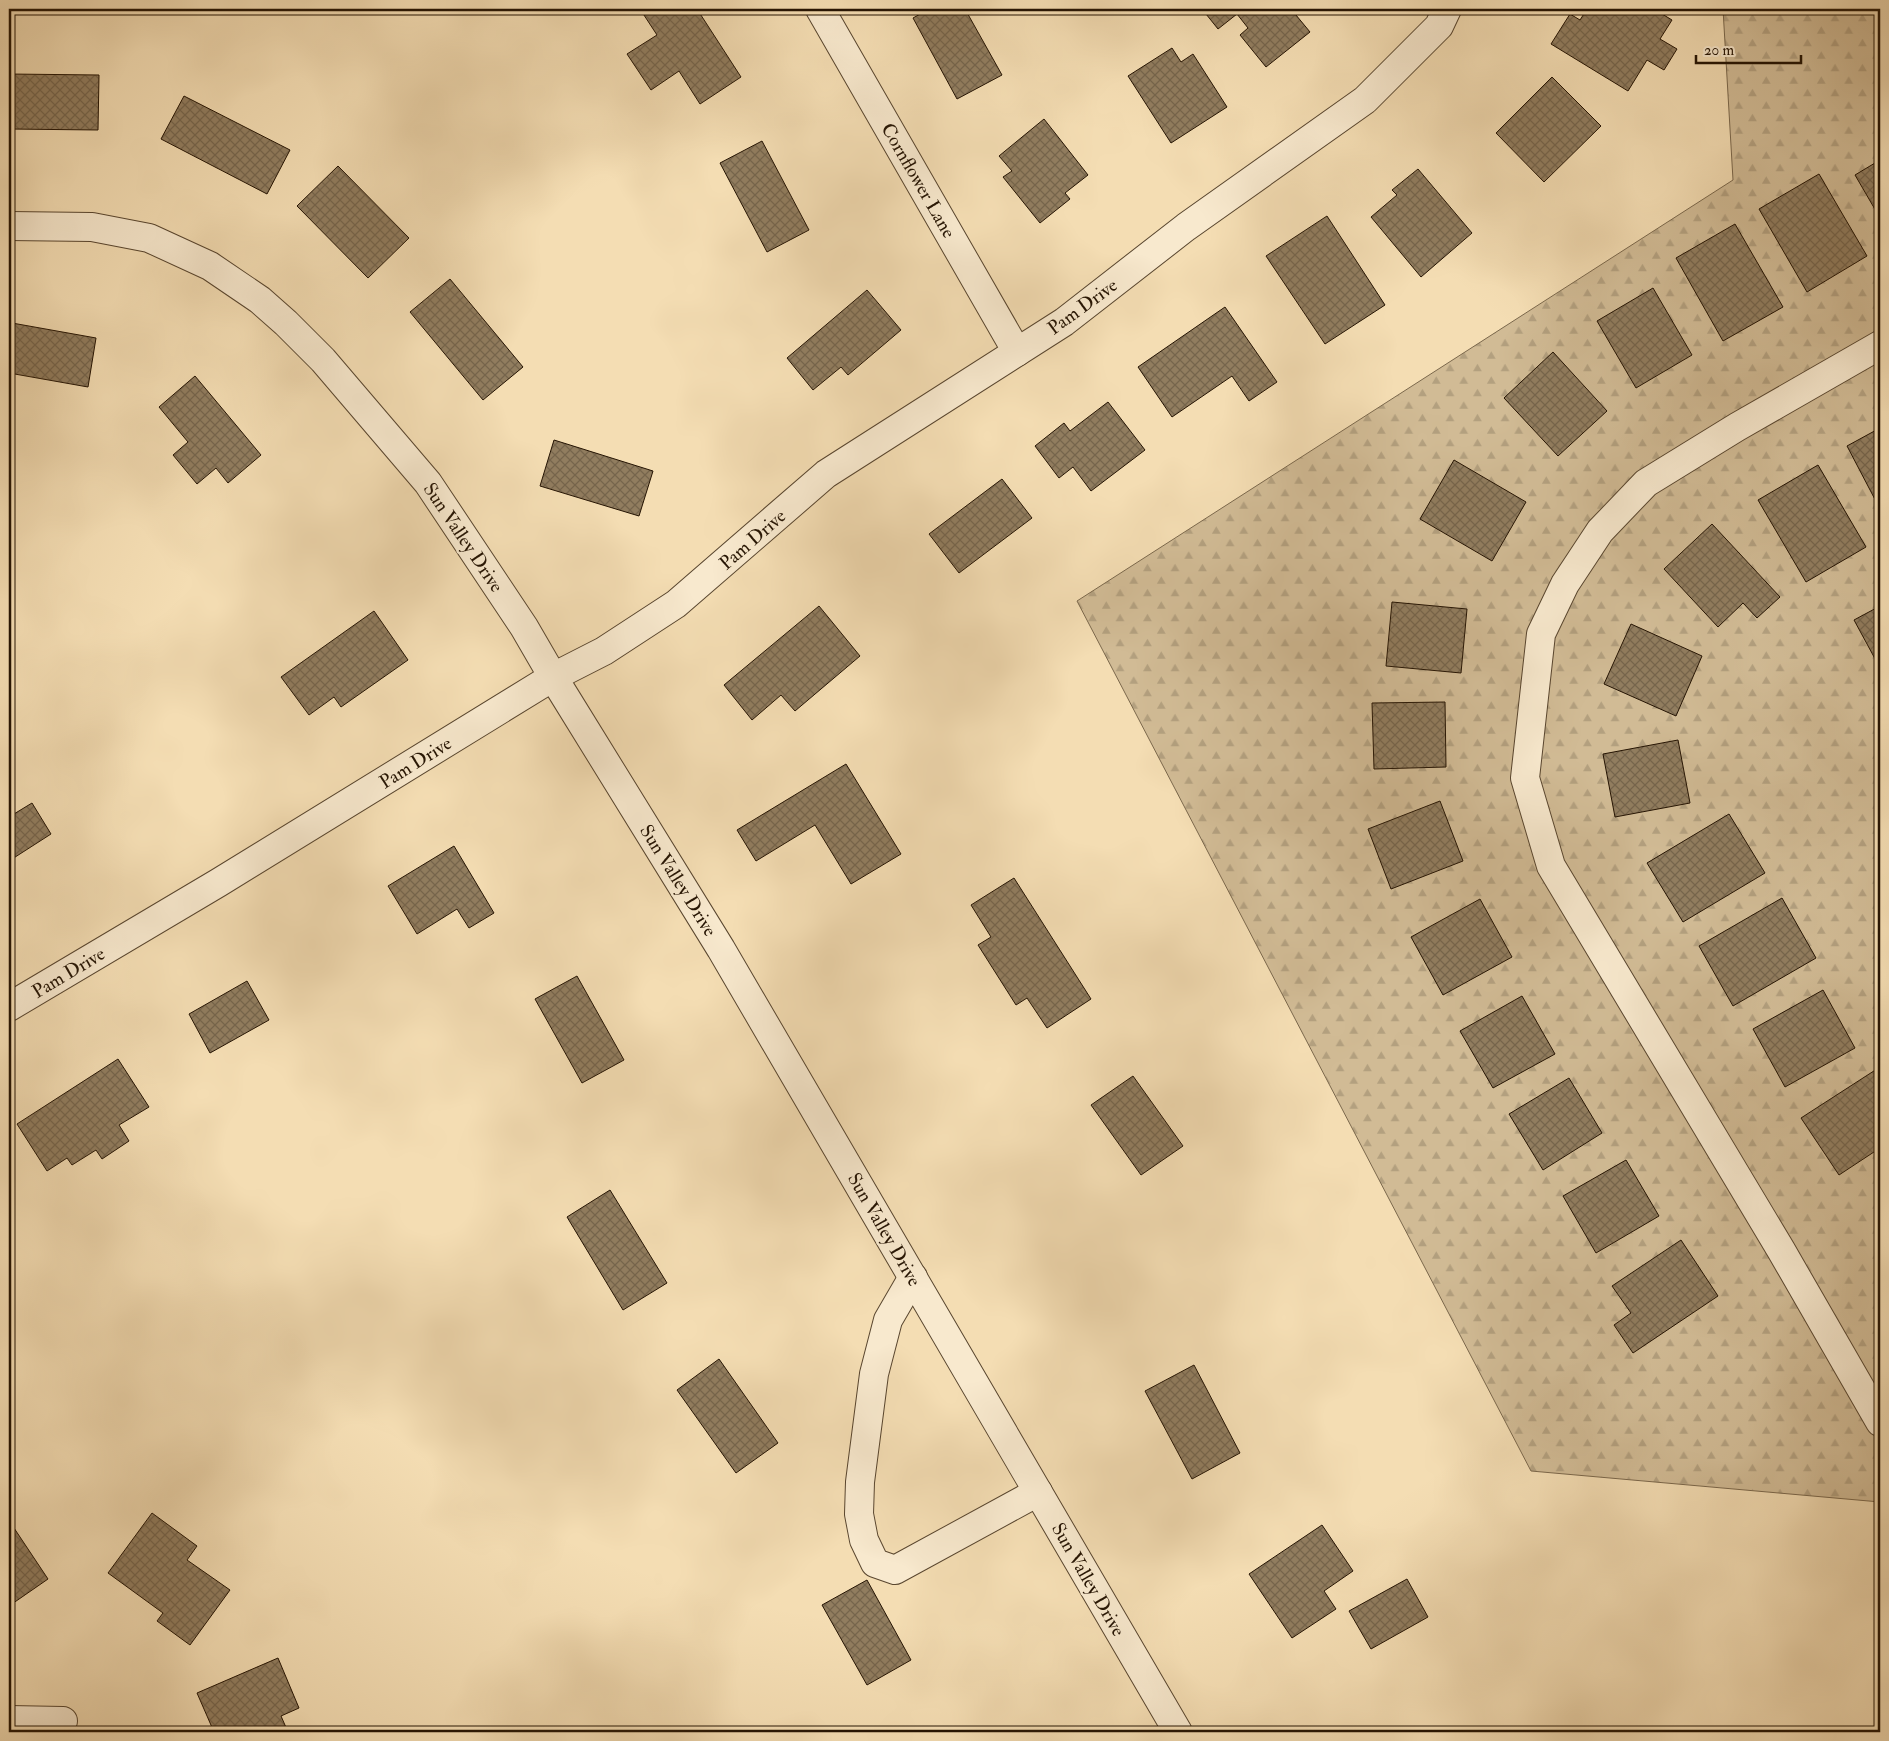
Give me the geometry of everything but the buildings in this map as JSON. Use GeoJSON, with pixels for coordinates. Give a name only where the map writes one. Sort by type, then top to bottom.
{"type":"FeatureCollection","features":[{"type":"Feature","properties":{"kind":"street","name":"Cornflower Lane"},"geometry":{"type":"LineString","coordinates":[[820,9],[1017,352]]}},
{"type":"Feature","properties":{"kind":"street","name":"Pam Drive"},"geometry":{"type":"LineString","coordinates":[[9,1007],[218,882],[553,677],[604,651],[676,604],[826,474],[1064,322],[1186,227],[1366,100],[1438,26],[1447,9]]}},
{"type":"Feature","properties":{"kind":"street","name":"Sun Valley Drive"},"geometry":{"type":"LineString","coordinates":[[9,226],[92,227],[149,238],[210,266],[260,300],[323,360],[428,483],[524,627],[721,949],[1178,1732]]}},
{"type":"Feature","properties":{"kind":"street"},"geometry":{"type":"LineString","coordinates":[[1880,345],[1737,427],[1646,483],[1600,531],[1565,584],[1541,634],[1525,778],[1552,866],[1766,1225],[1880,1422]]}},
{"type":"Feature","properties":{"kind":"street"},"geometry":{"type":"LineString","coordinates":[[913,1278],[888,1320],[874,1374],[860,1482],[859,1514],[864,1540],[874,1563],[895,1570],[1038,1492]]}},
{"type":"Feature","properties":{"kind":"street"},"geometry":{"type":"LineString","coordinates":[[9,1720],[63,1721]]}},
{"type":"Feature","properties":{"kind":"green space"},"geometry":{"type":"Polygon","coordinates":[[[1723,9],[1880,9],[1880,1502],[1531,1471],[1077,601],[1733,180],[1723,9]]]}}]}
